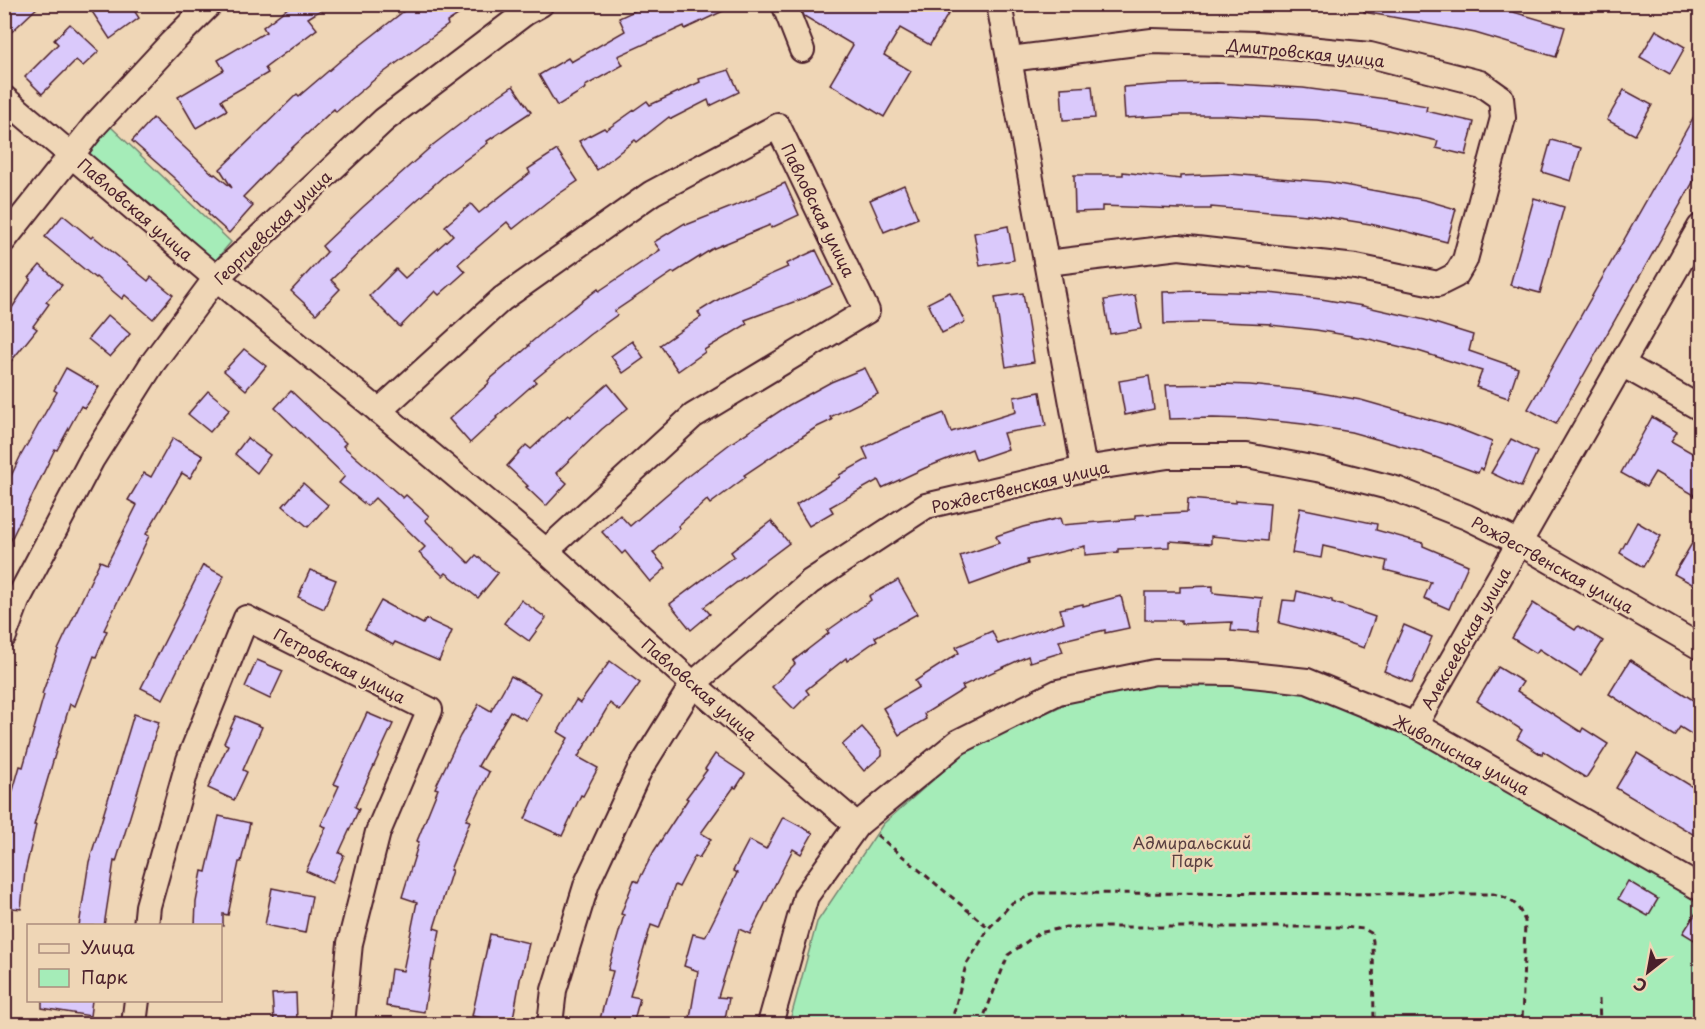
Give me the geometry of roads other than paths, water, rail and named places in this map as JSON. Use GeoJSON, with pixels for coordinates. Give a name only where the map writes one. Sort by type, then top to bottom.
{"type":"FeatureCollection","features":[{"type":"Feature","properties":{"kind":"street"},"geometry":{"type":"LineString","coordinates":[[4,240],[103,117],[210,4]]}},
{"type":"Feature","properties":{"kind":"street","name":"Георгиевская улица"},"geometry":{"type":"LineString","coordinates":[[4,636],[17,601],[92,459],[152,364],[216,278],[384,120],[525,13],[541,4]]}},
{"type":"Feature","properties":{"kind":"street"},"geometry":{"type":"LineString","coordinates":[[784,4],[802,50]]}},
{"type":"Feature","properties":{"kind":"street"},"geometry":{"type":"LineString","coordinates":[[999,4],[1084,469]]}},
{"type":"Feature","properties":{"kind":"street","name":"Дмитровская улица"},"geometry":{"type":"LineString","coordinates":[[1009,58],[1152,41],[1257,44],[1370,55],[1480,82],[1501,99],[1503,118],[1465,260],[1456,275],[1438,284],[1356,267],[1179,247],[1047,263]]}},
{"type":"Feature","properties":{"kind":"street","name":"Павловская улица"},"geometry":{"type":"LineString","coordinates":[[4,98],[216,278],[546,551],[693,684],[857,825]]}},
{"type":"Feature","properties":{"kind":"street","name":"Павловская улица"},"geometry":{"type":"LineString","coordinates":[[379,411],[502,298],[652,193],[778,126],[867,311],[693,416],[546,551]]}},
{"type":"Feature","properties":{"kind":"street","name":"Алексеевская улица"},"geometry":{"type":"LineString","coordinates":[[1415,725],[1701,227]]}},
{"type":"Feature","properties":{"kind":"street"},"geometry":{"type":"LineString","coordinates":[[1622,363],[1701,408]]}},
{"type":"Feature","properties":{"kind":"street","name":"Рождественская улица"},"geometry":{"type":"LineString","coordinates":[[550,1024],[554,990],[587,883],[639,771],[693,684],[810,582],[926,506],[1084,469],[1168,456],[1247,456],[1322,470],[1396,489],[1467,517],[1520,543],[1701,647]]}},
{"type":"Feature","properties":{"kind":"street","name":"Петровская улица"},"geometry":{"type":"LineString","coordinates":[[146,924],[148,906],[189,760],[246,618],[430,710],[378,832],[350,943],[342,1024]]}},
{"type":"Feature","properties":{"kind":"street","name":"Живописная улица"},"geometry":{"type":"LineString","coordinates":[[770,1024],[806,896],[857,825],[958,742],[1058,692],[1155,672],[1233,673],[1307,681],[1415,725],[1701,888]]}},
{"type":"Feature","properties":{"kind":"street"},"geometry":{"type":"LineString","coordinates":[[134,1024],[137,1002]]}},
{"type":"Feature","properties":{"kind":"park label","name":"Адмиральский Парк"},"geometry":{"type":"Point","coordinates":[1192,851]}}]}
